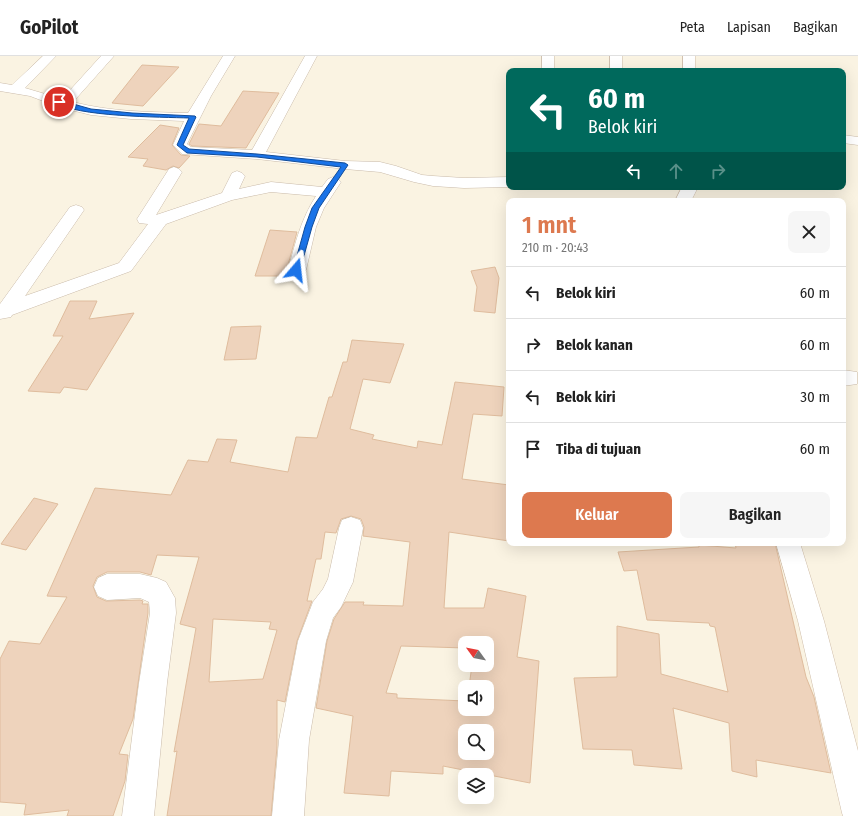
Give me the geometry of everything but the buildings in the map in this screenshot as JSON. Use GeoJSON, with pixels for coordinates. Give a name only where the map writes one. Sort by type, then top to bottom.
{"type":"FeatureCollection","features":[{"type":"Feature","properties":{"kind":"street"},"geometry":{"type":"LineString","coordinates":[[15,90],[50,56]]}},
{"type":"Feature","properties":{"kind":"street"},"geometry":{"type":"LineString","coordinates":[[64,104],[108,56]]}},
{"type":"Feature","properties":{"kind":"street"},"geometry":{"type":"LineString","coordinates":[[229,56],[182,138],[180,145],[182,148],[194,152],[257,155],[391,169],[419,179],[433,181],[464,183],[506,182]]}},
{"type":"Feature","properties":{"kind":"street"},"geometry":{"type":"LineString","coordinates":[[257,155],[311,56]]}},
{"type":"Feature","properties":{"kind":"street"},"geometry":{"type":"LineString","coordinates":[[616,56],[616,68]]}},
{"type":"Feature","properties":{"kind":"street"},"geometry":{"type":"LineString","coordinates":[[689,56],[689,68]]}},
{"type":"Feature","properties":{"kind":"street"},"geometry":{"type":"LineString","coordinates":[[0,87],[40,95],[64,104],[98,111],[152,116],[193,117]]}},
{"type":"Feature","properties":{"kind":"street"},"geometry":{"type":"LineString","coordinates":[[846,139],[858,141]]}},
{"type":"Feature","properties":{"kind":"street"},"geometry":{"type":"LineString","coordinates":[[296,270],[308,227],[316,208],[345,165]]}},
{"type":"Feature","properties":{"kind":"street"},"geometry":{"type":"LineString","coordinates":[[174,172],[144,219],[160,220],[228,196],[271,187],[326,192]]}},
{"type":"Feature","properties":{"kind":"street"},"geometry":{"type":"LineString","coordinates":[[228,196],[237,176]]}},
{"type":"Feature","properties":{"kind":"street"},"geometry":{"type":"LineString","coordinates":[[2,312],[76,210]]}},
{"type":"Feature","properties":{"kind":"street"},"geometry":{"type":"LineString","coordinates":[[2,312],[125,267],[160,220]]}},
{"type":"Feature","properties":{"kind":"street"},"geometry":{"type":"LineString","coordinates":[[288,816],[294,740],[312,641],[322,611],[332,598],[340,582],[351,528]]}},
{"type":"Feature","properties":{"kind":"street"},"geometry":{"type":"LineString","coordinates":[[789,546],[811,621],[858,814]]}},
{"type":"Feature","properties":{"kind":"street"},"geometry":{"type":"LineString","coordinates":[[107,587],[140,586],[157,591],[162,598],[163,613],[150,705],[138,816]]}},
{"type":"Feature","properties":{"kind":"route"},"geometry":{"type":"LineString","coordinates":[[59,102],[91,111],[152,116],[193,117],[180,145],[187,151],[257,155],[345,165],[316,208],[308,227],[296,270]]}}]}
